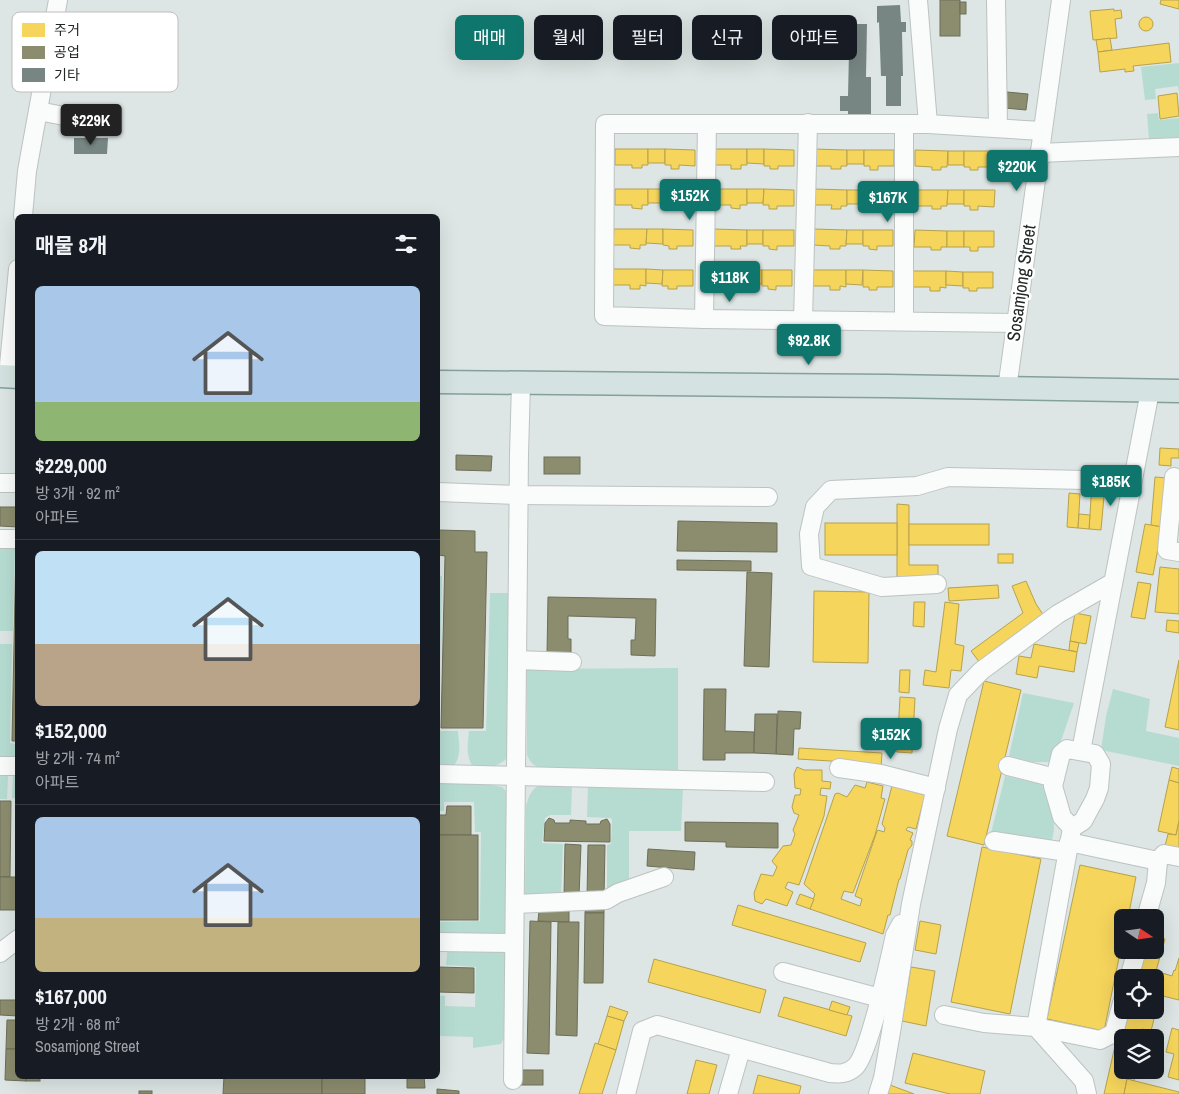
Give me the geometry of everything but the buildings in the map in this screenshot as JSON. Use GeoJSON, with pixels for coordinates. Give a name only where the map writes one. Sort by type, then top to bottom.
{"type":"FeatureCollection","features":[{"type":"Feature","properties":{"kind":"main road"},"geometry":{"type":"LineString","coordinates":[[440,382],[1179,391]]}},
{"type":"Feature","properties":{"kind":"street"},"geometry":{"type":"LineString","coordinates":[[918,0],[928,124]]}},
{"type":"Feature","properties":{"kind":"street"},"geometry":{"type":"LineString","coordinates":[[996,0],[998,128]]}},
{"type":"Feature","properties":{"kind":"street","name":"Sosamjong Street"},"geometry":{"type":"LineString","coordinates":[[1007,388],[1061,0]]}},
{"type":"Feature","properties":{"kind":"street"},"geometry":{"type":"LineString","coordinates":[[23,214],[27,171],[41,92]]}},
{"type":"Feature","properties":{"kind":"street"},"geometry":{"type":"LineString","coordinates":[[38,111],[80,119],[98,120]]}},
{"type":"Feature","properties":{"kind":"street"},"geometry":{"type":"LineString","coordinates":[[1015,323],[803,321],[604,316],[605,124],[928,124],[1042,131]]}},
{"type":"Feature","properties":{"kind":"street"},"geometry":{"type":"LineString","coordinates":[[704,319],[707,124]]}},
{"type":"Feature","properties":{"kind":"street"},"geometry":{"type":"LineString","coordinates":[[803,321],[808,124]]}},
{"type":"Feature","properties":{"kind":"street"},"geometry":{"type":"LineString","coordinates":[[904,125],[904,321]]}},
{"type":"Feature","properties":{"kind":"street"},"geometry":{"type":"LineString","coordinates":[[1039,153],[1179,147]]}},
{"type":"Feature","properties":{"kind":"street"},"geometry":{"type":"LineString","coordinates":[[9,376],[15,305]]}},
{"type":"Feature","properties":{"kind":"street"},"geometry":{"type":"LineString","coordinates":[[513,1080],[518,495],[521,383]]}},
{"type":"Feature","properties":{"kind":"street"},"geometry":{"type":"LineString","coordinates":[[1080,751],[1150,390]]}},
{"type":"Feature","properties":{"kind":"street"},"geometry":{"type":"LineString","coordinates":[[937,584],[882,587],[811,566],[809,534],[815,507],[831,490],[917,486],[948,477],[1132,480]]}},
{"type":"Feature","properties":{"kind":"street"},"geometry":{"type":"LineString","coordinates":[[1174,477],[1167,550],[1179,552]]}},
{"type":"Feature","properties":{"kind":"street"},"geometry":{"type":"LineString","coordinates":[[0,483],[15,483]]}},
{"type":"Feature","properties":{"kind":"street"},"geometry":{"type":"LineString","coordinates":[[440,492],[518,495],[768,497]]}},
{"type":"Feature","properties":{"kind":"street"},"geometry":{"type":"LineString","coordinates":[[0,539],[15,539]]}},
{"type":"Feature","properties":{"kind":"street"},"geometry":{"type":"LineString","coordinates":[[878,1094],[883,1078],[891,1032],[911,904],[948,729],[958,695],[981,671],[1058,614],[1112,583]]}},
{"type":"Feature","properties":{"kind":"street"},"geometry":{"type":"LineString","coordinates":[[517,660],[572,662]]}},
{"type":"Feature","properties":{"kind":"street"},"geometry":{"type":"LineString","coordinates":[[1036,1027],[1069,841],[1095,800],[1099,788],[1101,764],[1094,754],[1067,749],[1061,754],[1054,786],[1069,841]]}},
{"type":"Feature","properties":{"kind":"street"},"geometry":{"type":"LineString","coordinates":[[0,766],[15,766]]}},
{"type":"Feature","properties":{"kind":"street"},"geometry":{"type":"LineString","coordinates":[[1008,766],[1055,778]]}},
{"type":"Feature","properties":{"kind":"street"},"geometry":{"type":"LineString","coordinates":[[839,768],[881,774],[936,788]]}},
{"type":"Feature","properties":{"kind":"street"},"geometry":{"type":"LineString","coordinates":[[440,774],[765,782]]}},
{"type":"Feature","properties":{"kind":"street"},"geometry":{"type":"LineString","coordinates":[[994,841],[1069,841],[1158,861]]}},
{"type":"Feature","properties":{"kind":"street"},"geometry":{"type":"LineString","coordinates":[[1148,909],[1156,882],[1158,861],[1164,854],[1179,857]]}},
{"type":"Feature","properties":{"kind":"street"},"geometry":{"type":"LineString","coordinates":[[515,904],[606,900],[664,877]]}},
{"type":"Feature","properties":{"kind":"street"},"geometry":{"type":"LineString","coordinates":[[626,1094],[642,1031],[657,1025],[830,1073],[844,1074],[857,1066],[868,1042],[895,935],[911,904]]}},
{"type":"Feature","properties":{"kind":"street"},"geometry":{"type":"LineString","coordinates":[[0,953],[15,941]]}},
{"type":"Feature","properties":{"kind":"street"},"geometry":{"type":"LineString","coordinates":[[440,942],[514,943]]}},
{"type":"Feature","properties":{"kind":"street"},"geometry":{"type":"LineString","coordinates":[[783,972],[880,998]]}},
{"type":"Feature","properties":{"kind":"street"},"geometry":{"type":"LineString","coordinates":[[944,1015],[984,1023],[1036,1027],[1100,1040],[1114,1033],[1118,1019]]}},
{"type":"Feature","properties":{"kind":"street"},"geometry":{"type":"LineString","coordinates":[[1036,1027],[1084,1081],[1087,1094]]}},
{"type":"Feature","properties":{"kind":"street"},"geometry":{"type":"LineString","coordinates":[[728,1094],[741,1049]]}},
{"type":"Feature","properties":{"kind":"green space"},"geometry":{"type":"Polygon","coordinates":[[[1179,63],[1179,92],[1178,86],[1155,89],[1156,99],[1145,100],[1141,67],[1179,63]]]}},
{"type":"Feature","properties":{"kind":"green space"},"geometry":{"type":"Polygon","coordinates":[[[1158,113],[1159,120],[1179,118],[1179,137],[1149,139],[1147,114],[1158,113]]]}},
{"type":"Feature","properties":{"kind":"green space"},"geometry":{"type":"Polygon","coordinates":[[[0,545],[15,548],[13,631],[0,631],[0,545]]]}},
{"type":"Feature","properties":{"kind":"green space"},"geometry":{"type":"Polygon","coordinates":[[[440,576],[442,576],[440,666],[440,576]]]}},
{"type":"Feature","properties":{"kind":"green space"},"geometry":{"type":"Polygon","coordinates":[[[490,593],[513,593],[507,758],[496,765],[474,768],[468,755],[469,731],[486,731],[490,593]]]}},
{"type":"Feature","properties":{"kind":"green space"},"geometry":{"type":"Polygon","coordinates":[[[0,644],[12,644],[10,743],[15,744],[15,759],[0,760],[0,644]]]}},
{"type":"Feature","properties":{"kind":"green space"},"geometry":{"type":"Polygon","coordinates":[[[678,668],[678,770],[549,769],[535,766],[529,759],[527,755],[527,669],[678,668]]]}},
{"type":"Feature","properties":{"kind":"green space"},"geometry":{"type":"Polygon","coordinates":[[[1113,689],[1150,699],[1146,731],[1179,738],[1179,766],[1101,750],[1106,716],[1113,689]]]}},
{"type":"Feature","properties":{"kind":"green space"},"geometry":{"type":"Polygon","coordinates":[[[1023,693],[1074,703],[1062,738],[1051,762],[1032,762],[1009,756],[1023,693]]]}},
{"type":"Feature","properties":{"kind":"green space"},"geometry":{"type":"Polygon","coordinates":[[[440,731],[458,731],[459,754],[453,766],[440,766],[440,731]]]}},
{"type":"Feature","properties":{"kind":"green space"},"geometry":{"type":"Polygon","coordinates":[[[0,775],[8,775],[7,799],[0,799],[0,775]]]}},
{"type":"Feature","properties":{"kind":"green space"},"geometry":{"type":"Polygon","coordinates":[[[13,776],[15,776],[15,798],[12,798],[13,776]]]}},
{"type":"Feature","properties":{"kind":"green space"},"geometry":{"type":"Polygon","coordinates":[[[1005,776],[1042,784],[1054,820],[1051,842],[991,833],[1005,776]]]}},
{"type":"Feature","properties":{"kind":"green space"},"geometry":{"type":"Polygon","coordinates":[[[440,783],[485,784],[502,787],[507,792],[508,925],[505,937],[440,938],[440,922],[480,921],[481,832],[475,832],[474,802],[444,802],[444,811],[440,811],[440,783]]]}},
{"type":"Feature","properties":{"kind":"green space"},"geometry":{"type":"Polygon","coordinates":[[[541,784],[572,785],[571,815],[550,815],[545,818],[542,843],[563,844],[561,896],[525,897],[526,806],[531,793],[541,784]]]}},
{"type":"Feature","properties":{"kind":"green space"},"geometry":{"type":"Polygon","coordinates":[[[588,785],[683,787],[681,831],[629,831],[629,882],[607,895],[607,845],[611,844],[612,820],[611,818],[587,817],[588,785]]]}},
{"type":"Feature","properties":{"kind":"green space"},"geometry":{"type":"Polygon","coordinates":[[[451,949],[507,951],[505,1036],[501,1044],[473,1048],[473,1037],[440,1036],[440,995],[445,996],[445,1006],[475,1007],[476,967],[446,965],[447,953],[451,949]]]}}]}
